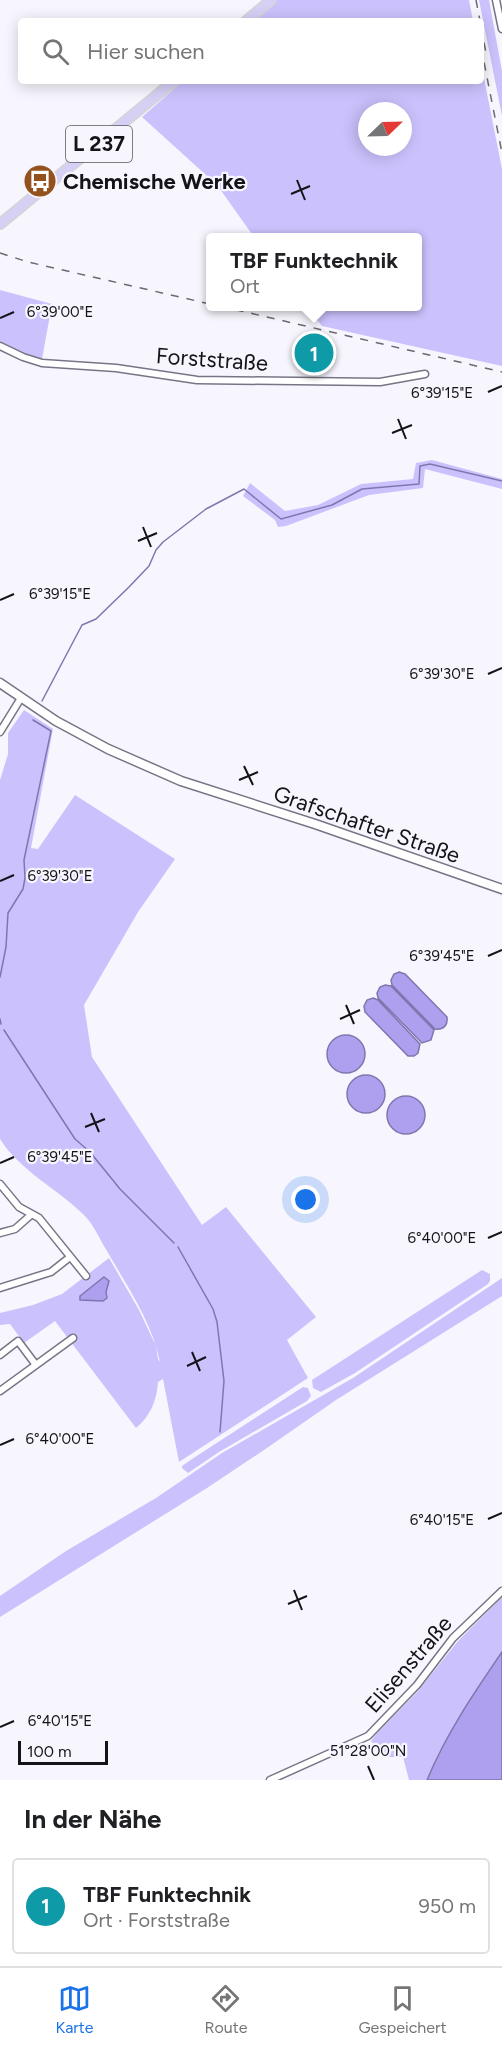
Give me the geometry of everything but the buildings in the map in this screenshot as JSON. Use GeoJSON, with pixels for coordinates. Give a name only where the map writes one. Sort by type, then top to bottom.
{"type":"FeatureCollection","features":[{"type":"Feature","properties":{"kind":"main road"},"geometry":{"type":"LineString","coordinates":[[250,18],[271,0]]}},
{"type":"Feature","properties":{"kind":"main road","name":"L 237"},"geometry":{"type":"LineString","coordinates":[[0,224],[170,84]]}},
{"type":"Feature","properties":{"kind":"main road","name":"Grafschafter Straße"},"geometry":{"type":"LineString","coordinates":[[0,683],[56,721],[108,749],[181,781],[315,824],[502,889]]}},
{"type":"Feature","properties":{"kind":"street"},"geometry":{"type":"LineString","coordinates":[[496,0],[502,29]]}},
{"type":"Feature","properties":{"kind":"street","name":"Forststraße"},"geometry":{"type":"LineString","coordinates":[[0,346],[42,363],[116,368],[197,380],[380,382],[425,374]]}},
{"type":"Feature","properties":{"kind":"street"},"geometry":{"type":"LineString","coordinates":[[0,732],[21,698]]}},
{"type":"Feature","properties":{"kind":"street"},"geometry":{"type":"LineString","coordinates":[[0,1184],[19,1207],[39,1218],[86,1276]]}},
{"type":"Feature","properties":{"kind":"street"},"geometry":{"type":"LineString","coordinates":[[0,1233],[15,1229],[32,1214]]}},
{"type":"Feature","properties":{"kind":"street"},"geometry":{"type":"LineString","coordinates":[[0,1288],[51,1272],[70,1257]]}},
{"type":"Feature","properties":{"kind":"street"},"geometry":{"type":"LineString","coordinates":[[0,1391],[73,1338]]}},
{"type":"Feature","properties":{"kind":"street"},"geometry":{"type":"LineString","coordinates":[[0,1355],[18,1341],[36,1365]]}},
{"type":"Feature","properties":{"kind":"street","name":"Elisenstraße"},"geometry":{"type":"LineString","coordinates":[[270,1780],[368,1736],[417,1685],[453,1638],[502,1591]]}},
{"type":"Feature","properties":{"kind":"shaded area"},"geometry":{"type":"Polygon","coordinates":[[[277,0],[469,0],[472,18],[256,18],[277,0]]]}},
{"type":"Feature","properties":{"kind":"shaded area"},"geometry":{"type":"Polygon","coordinates":[[[479,0],[489,0],[502,71],[502,116],[484,18],[479,0]]]}},
{"type":"Feature","properties":{"kind":"shaded area"},"geometry":{"type":"Polygon","coordinates":[[[484,78],[502,169],[502,366],[322,326],[310,311],[422,311],[422,233],[251,233],[217,185],[142,117],[180,84],[484,84],[484,78]]]}},
{"type":"Feature","properties":{"kind":"shaded area"},"geometry":{"type":"Polygon","coordinates":[[[0,290],[52,304],[42,359],[0,343],[0,290]]]}},
{"type":"Feature","properties":{"kind":"shaded area"},"geometry":{"type":"Polygon","coordinates":[[[432,460],[502,479],[502,489],[425,469],[423,488],[369,495],[278,527],[275,520],[243,496],[250,483],[285,511],[318,505],[361,484],[413,479],[416,463],[432,460]]]}},
{"type":"Feature","properties":{"kind":"shaded area"},"geometry":{"type":"Polygon","coordinates":[[[24,710],[53,729],[31,848],[38,849],[75,795],[175,859],[138,912],[84,1005],[92,1057],[202,1225],[226,1207],[316,1317],[287,1340],[308,1378],[179,1462],[163,1379],[158,1382],[149,1413],[136,1428],[55,1321],[24,1343],[10,1324],[0,1325],[0,1313],[33,1305],[62,1294],[109,1258],[139,1310],[155,1345],[138,1305],[88,1220],[18,1161],[0,1139],[0,780],[8,754],[8,733],[24,710]]]}},
{"type":"Feature","properties":{"kind":"shaded area"},"geometry":{"type":"Polygon","coordinates":[[[399,972],[405,974],[447,1017],[445,1026],[435,1029],[392,985],[391,980],[394,974],[399,972]]]}},
{"type":"Feature","properties":{"kind":"shaded area"},"geometry":{"type":"Polygon","coordinates":[[[391,986],[434,1030],[431,1040],[422,1043],[378,998],[377,993],[380,987],[391,986]]]}},
{"type":"Feature","properties":{"kind":"shaded area"},"geometry":{"type":"Polygon","coordinates":[[[373,998],[378,1000],[420,1044],[418,1053],[408,1056],[365,1012],[364,1006],[367,1000],[373,998]]]}},
{"type":"Feature","properties":{"kind":"shaded area"},"geometry":{"type":"Polygon","coordinates":[[[346,1035],[359,1041],[365,1054],[359,1067],[346,1073],[333,1067],[327,1054],[333,1041],[346,1035]]]}},
{"type":"Feature","properties":{"kind":"shaded area"},"geometry":{"type":"Polygon","coordinates":[[[366,1075],[379,1081],[385,1094],[379,1107],[366,1113],[353,1107],[347,1094],[353,1081],[366,1075]]]}},
{"type":"Feature","properties":{"kind":"shaded area"},"geometry":{"type":"Polygon","coordinates":[[[406,1096],[419,1102],[425,1115],[419,1128],[406,1134],[393,1128],[387,1115],[393,1102],[406,1096]]]}},
{"type":"Feature","properties":{"kind":"shaded area"},"geometry":{"type":"Polygon","coordinates":[[[482,1270],[490,1274],[488,1284],[355,1373],[321,1392],[313,1388],[312,1380],[482,1270]]]}},
{"type":"Feature","properties":{"kind":"shaded area"},"geometry":{"type":"Polygon","coordinates":[[[104,1277],[109,1281],[107,1298],[103,1301],[80,1300],[80,1296],[104,1277]]]}},
{"type":"Feature","properties":{"kind":"shaded area"},"geometry":{"type":"Polygon","coordinates":[[[502,1278],[502,1296],[336,1400],[207,1488],[0,1617],[0,1596],[66,1551],[156,1498],[222,1453],[353,1378],[502,1278]]]}},
{"type":"Feature","properties":{"kind":"shaded area"},"geometry":{"type":"Polygon","coordinates":[[[303,1387],[308,1388],[311,1396],[307,1401],[219,1452],[188,1473],[182,1468],[192,1459],[303,1387]]]}},
{"type":"Feature","properties":{"kind":"shaded area"},"geometry":{"type":"Polygon","coordinates":[[[502,1597],[502,1652],[439,1752],[427,1780],[409,1780],[403,1757],[384,1757],[371,1741],[418,1691],[458,1641],[502,1597]]]}},
{"type":"Feature","properties":{"kind":"shaded area"},"geometry":{"type":"Polygon","coordinates":[[[502,1652],[502,1780],[427,1780],[452,1730],[502,1652]]]}},
{"type":"Feature","properties":{"kind":"waterway"},"geometry":{"type":"LineString","coordinates":[[42,701],[82,625],[96,619],[129,587],[149,566],[156,550],[163,542],[206,509],[244,489],[281,519],[332,505],[362,489],[419,484],[420,466],[430,464],[502,481]]}},
{"type":"Feature","properties":{"kind":"waterway"},"geometry":{"type":"LineString","coordinates":[[0,977],[6,947],[8,913],[23,889],[24,860],[51,731],[33,720]]}},
{"type":"Feature","properties":{"kind":"waterway"},"geometry":{"type":"LineString","coordinates":[[0,1019],[1,1024]]}},
{"type":"Feature","properties":{"kind":"waterway"},"geometry":{"type":"LineString","coordinates":[[4,1030],[75,1139],[90,1152],[120,1189],[174,1243]]}},
{"type":"Feature","properties":{"kind":"waterway"},"geometry":{"type":"LineString","coordinates":[[178,1247],[213,1309],[217,1322],[224,1381],[220,1432]]}},
{"type":"Feature","properties":{"kind":"railway"},"geometry":{"type":"LineString","coordinates":[[476,0],[479,18]]}},
{"type":"Feature","properties":{"kind":"railway"},"geometry":{"type":"LineString","coordinates":[[484,43],[486,53]]}},
{"type":"Feature","properties":{"kind":"railway"},"geometry":{"type":"LineString","coordinates":[[484,62],[502,153]]}},
{"type":"Feature","properties":{"kind":"railway"},"geometry":{"type":"LineString","coordinates":[[0,253],[28,262],[206,303]]}},
{"type":"Feature","properties":{"kind":"railway"},"geometry":{"type":"LineString","coordinates":[[241,311],[502,372]]}},
{"type":"Feature","properties":{"kind":"place","name":"Chemische Werke"},"geometry":{"type":"Point","coordinates":[40,181]}},
{"type":"Feature","properties":{"kind":"place","name":"TBF Funktechnik"},"geometry":{"type":"Point","coordinates":[314,353]}}]}
